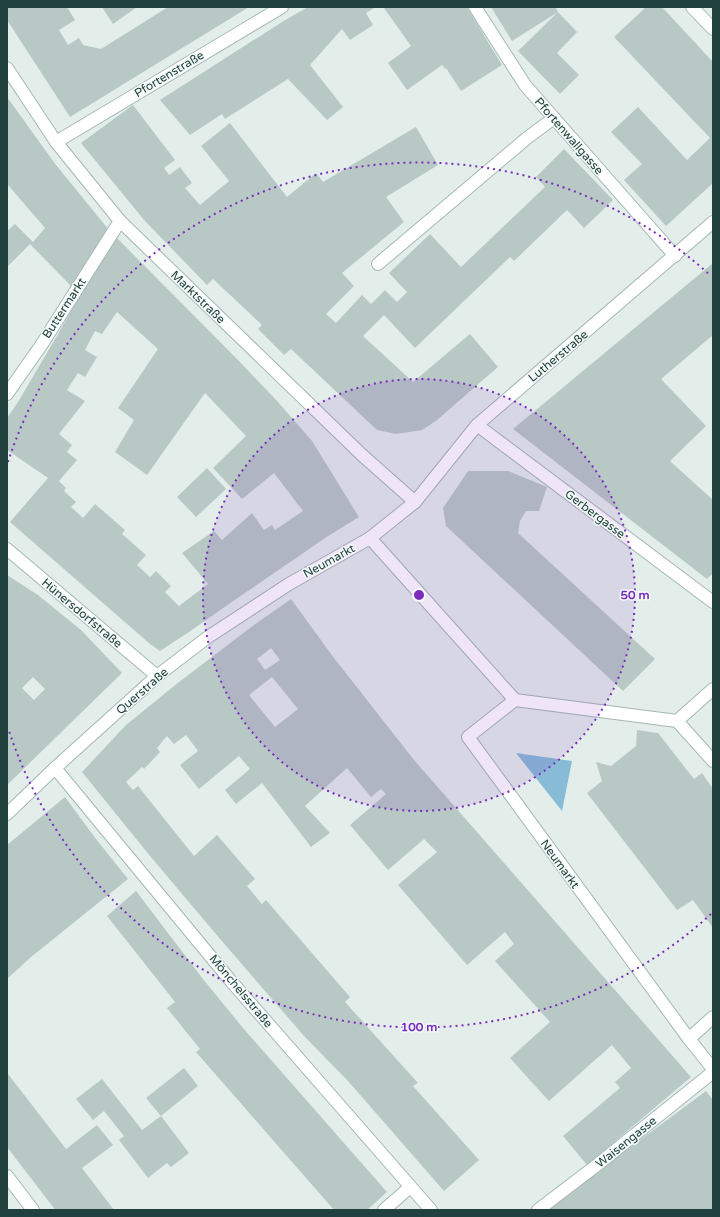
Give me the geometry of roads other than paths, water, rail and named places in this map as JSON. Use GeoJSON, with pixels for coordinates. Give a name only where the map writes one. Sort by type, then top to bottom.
{"type":"FeatureCollection","features":[{"type":"Feature","properties":{"kind":"street","name":"Pfortenstraße"},"geometry":{"type":"LineString","coordinates":[[56,142],[282,7]]}},
{"type":"Feature","properties":{"kind":"street","name":"Pfortenwallgasse"},"geometry":{"type":"LineString","coordinates":[[475,7],[525,85],[675,256]]}},
{"type":"Feature","properties":{"kind":"street"},"geometry":{"type":"LineString","coordinates":[[692,7],[713,29]]}},
{"type":"Feature","properties":{"kind":"street","name":"Marktstraße"},"geometry":{"type":"LineString","coordinates":[[7,68],[56,142],[120,221],[362,455],[415,502]]}},
{"type":"Feature","properties":{"kind":"street"},"geometry":{"type":"LineString","coordinates":[[378,264],[528,138],[554,118]]}},
{"type":"Feature","properties":{"kind":"street","name":"Buttermarkt"},"geometry":{"type":"LineString","coordinates":[[7,394],[42,344],[120,221]]}},
{"type":"Feature","properties":{"kind":"street","name":"Lutherstraße"},"geometry":{"type":"LineString","coordinates":[[415,502],[477,425],[713,222]]}},
{"type":"Feature","properties":{"kind":"street","name":"Gerbergasse"},"geometry":{"type":"LineString","coordinates":[[477,425],[713,602]]}},
{"type":"Feature","properties":{"kind":"street","name":"Neumarkt"},"geometry":{"type":"LineString","coordinates":[[289,584],[370,538],[415,502]]}},
{"type":"Feature","properties":{"kind":"street"},"geometry":{"type":"LineString","coordinates":[[370,538],[515,700],[677,721],[713,761]]}},
{"type":"Feature","properties":{"kind":"street","name":"Hünersdorfstraße"},"geometry":{"type":"LineString","coordinates":[[7,549],[157,676]]}},
{"type":"Feature","properties":{"kind":"street","name":"Querstraße"},"geometry":{"type":"LineString","coordinates":[[7,814],[55,768],[157,676],[208,637],[289,584]]}},
{"type":"Feature","properties":{"kind":"street"},"geometry":{"type":"LineString","coordinates":[[677,721],[713,689]]}},
{"type":"Feature","properties":{"kind":"street","name":"Neumarkt"},"geometry":{"type":"LineString","coordinates":[[515,700],[468,737],[689,1039]]}},
{"type":"Feature","properties":{"kind":"street","name":"Mönchelsstraße"},"geometry":{"type":"LineString","coordinates":[[55,768],[230,980],[431,1210]]}},
{"type":"Feature","properties":{"kind":"street"},"geometry":{"type":"LineString","coordinates":[[713,1016],[689,1039],[713,1069]]}},
{"type":"Feature","properties":{"kind":"street","name":"Waisengasse"},"geometry":{"type":"LineString","coordinates":[[538,1210],[713,1072]]}},
{"type":"Feature","properties":{"kind":"street"},"geometry":{"type":"LineString","coordinates":[[7,1176],[33,1210]]}},
{"type":"Feature","properties":{"kind":"street"},"geometry":{"type":"LineString","coordinates":[[384,1210],[410,1187]]}},
{"type":"Feature","properties":{"kind":"water"},"geometry":{"type":"Polygon","coordinates":[[[516,753],[572,761],[562,811],[516,753]]]}}]}
